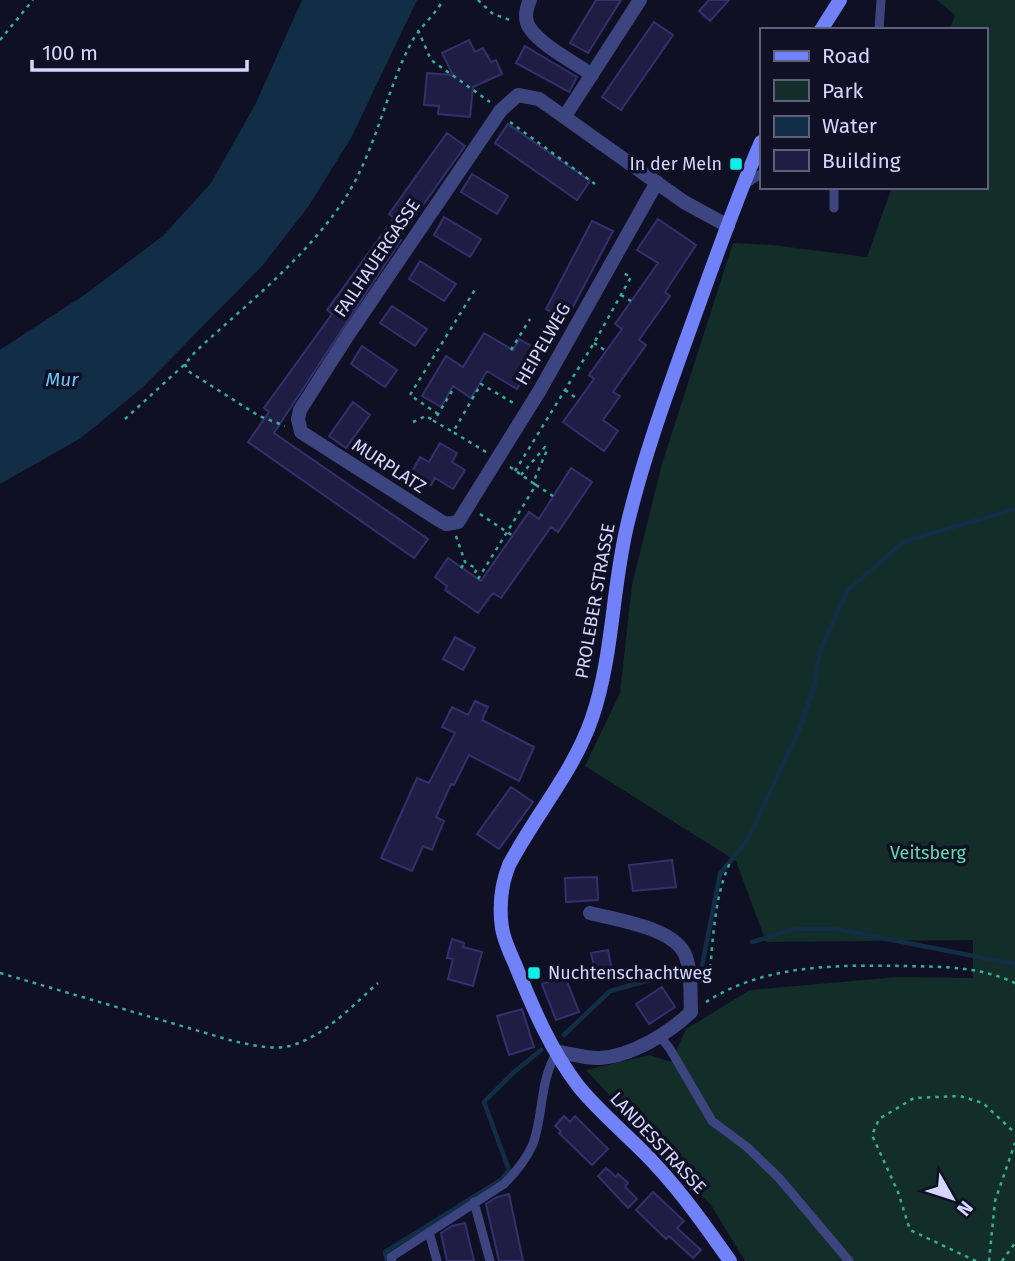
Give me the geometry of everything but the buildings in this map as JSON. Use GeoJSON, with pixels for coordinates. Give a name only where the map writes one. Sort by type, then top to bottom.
{"type":"FeatureCollection","features":[{"type":"Feature","properties":{"kind":"main road"},"geometry":{"type":"LineString","coordinates":[[822,28],[840,0]]}},
{"type":"Feature","properties":{"kind":"main road","name":"PROLEBER STRASSE"},"geometry":{"type":"LineString","coordinates":[[580,1088],[557,1052],[502,931],[500,912],[503,879],[516,851],[582,745],[593,716],[631,507],[661,411],[742,186],[760,144]]}},
{"type":"Feature","properties":{"kind":"main road","name":"LANDESSTRASSE"},"geometry":{"type":"LineString","coordinates":[[580,1088],[684,1197],[730,1261]]}},
{"type":"Feature","properties":{"kind":"street"},"geometry":{"type":"LineString","coordinates":[[530,0],[526,16],[528,26],[542,41],[592,75]]}},
{"type":"Feature","properties":{"kind":"street"},"geometry":{"type":"LineString","coordinates":[[565,116],[640,0]]}},
{"type":"Feature","properties":{"kind":"street"},"geometry":{"type":"LineString","coordinates":[[501,110],[518,95],[538,99],[684,202],[728,226]]}},
{"type":"Feature","properties":{"kind":"street","name":"FAILHAUERGASSE"},"geometry":{"type":"LineString","coordinates":[[300,429],[300,410],[501,110]]}},
{"type":"Feature","properties":{"kind":"street","name":"HEIPELWEG"},"geometry":{"type":"LineString","coordinates":[[455,523],[469,506],[527,412],[657,182]]}},
{"type":"Feature","properties":{"kind":"street","name":"MURPLATZ"},"geometry":{"type":"LineString","coordinates":[[300,429],[439,520],[455,523]]}},
{"type":"Feature","properties":{"kind":"street"},"geometry":{"type":"LineString","coordinates":[[557,1052],[599,1058],[613,1055],[660,1036],[691,1012],[689,969],[686,954],[677,942],[663,933],[590,913]]}},
{"type":"Feature","properties":{"kind":"lane"},"geometry":{"type":"LineString","coordinates":[[879,28],[881,0]]}},
{"type":"Feature","properties":{"kind":"lane"},"geometry":{"type":"LineString","coordinates":[[742,186],[760,175]]}},
{"type":"Feature","properties":{"kind":"lane"},"geometry":{"type":"LineString","coordinates":[[834,189],[834,208]]}},
{"type":"Feature","properties":{"kind":"lane"},"geometry":{"type":"LineString","coordinates":[[660,1036],[712,1121],[747,1147],[779,1178],[849,1261]]}},
{"type":"Feature","properties":{"kind":"lane"},"geometry":{"type":"LineString","coordinates":[[392,1261],[391,1257],[504,1184],[519,1169],[533,1143],[545,1077],[557,1052]]}},
{"type":"Feature","properties":{"kind":"lane"},"geometry":{"type":"LineString","coordinates":[[474,1202],[490,1261]]}},
{"type":"Feature","properties":{"kind":"lane"},"geometry":{"type":"LineString","coordinates":[[429,1232],[437,1261]]}},
{"type":"Feature","properties":{"kind":"path"},"geometry":{"type":"LineString","coordinates":[[0,40],[33,0]]}},
{"type":"Feature","properties":{"kind":"path"},"geometry":{"type":"LineString","coordinates":[[125,419],[287,270],[343,202],[370,150],[391,89],[418,30],[443,0]]}},
{"type":"Feature","properties":{"kind":"path"},"geometry":{"type":"LineString","coordinates":[[478,0],[493,13],[528,26]]}},
{"type":"Feature","properties":{"kind":"path"},"geometry":{"type":"LineString","coordinates":[[418,30],[431,60],[501,110]]}},
{"type":"Feature","properties":{"kind":"path"},"geometry":{"type":"LineString","coordinates":[[515,126],[595,184]]}},
{"type":"Feature","properties":{"kind":"path"},"geometry":{"type":"LineString","coordinates":[[515,471],[594,343],[631,277],[610,265]]}},
{"type":"Feature","properties":{"kind":"path"},"geometry":{"type":"LineString","coordinates":[[438,414],[410,395],[476,288]]}},
{"type":"Feature","properties":{"kind":"path"},"geometry":{"type":"LineString","coordinates":[[621,295],[631,301]]}},
{"type":"Feature","properties":{"kind":"path"},"geometry":{"type":"LineString","coordinates":[[512,349],[530,319]]}},
{"type":"Feature","properties":{"kind":"path"},"geometry":{"type":"LineString","coordinates":[[594,343],[606,351]]}},
{"type":"Feature","properties":{"kind":"path"},"geometry":{"type":"LineString","coordinates":[[185,365],[188,371],[259,416],[281,426],[300,429]]}},
{"type":"Feature","properties":{"kind":"path"},"geometry":{"type":"LineString","coordinates":[[453,432],[481,384],[527,412]]}},
{"type":"Feature","properties":{"kind":"path"},"geometry":{"type":"LineString","coordinates":[[565,390],[579,400]]}},
{"type":"Feature","properties":{"kind":"path"},"geometry":{"type":"LineString","coordinates":[[434,421],[452,391]]}},
{"type":"Feature","properties":{"kind":"path"},"geometry":{"type":"LineString","coordinates":[[413,422],[426,416],[498,459]]}},
{"type":"Feature","properties":{"kind":"path"},"geometry":{"type":"LineString","coordinates":[[478,579],[534,484],[547,450],[545,447],[521,475],[534,484],[553,496]]}},
{"type":"Feature","properties":{"kind":"path"},"geometry":{"type":"LineString","coordinates":[[469,506],[513,536]]}},
{"type":"Feature","properties":{"kind":"path"},"geometry":{"type":"LineString","coordinates":[[455,523],[465,562],[477,569],[473,576]]}},
{"type":"Feature","properties":{"kind":"path"},"geometry":{"type":"LineString","coordinates":[[461,568],[465,562]]}},
{"type":"Feature","properties":{"kind":"path"},"geometry":{"type":"LineString","coordinates":[[703,991],[712,969],[712,946],[720,892],[730,863]]}},
{"type":"Feature","properties":{"kind":"path"},"geometry":{"type":"LineString","coordinates":[[691,1012],[741,985],[806,968],[844,965],[957,968],[993,972],[1015,983]]}},
{"type":"Feature","properties":{"kind":"path"},"geometry":{"type":"LineString","coordinates":[[0,973],[233,1041],[261,1046],[292,1046],[323,1031],[378,983]]}},
{"type":"Feature","properties":{"kind":"path"},"geometry":{"type":"LineString","coordinates":[[976,1261],[910,1230],[898,1192],[872,1135],[878,1119],[915,1098],[960,1096],[984,1103],[1015,1133]]}},
{"type":"Feature","properties":{"kind":"path"},"geometry":{"type":"LineString","coordinates":[[989,1261],[995,1201],[1015,1143]]}},
{"type":"Feature","properties":{"kind":"path"},"geometry":{"type":"LineString","coordinates":[[1002,1261],[1014,1242]]}},
{"type":"Feature","properties":{"kind":"green space","name":"Veitsberg"},"geometry":{"type":"Polygon","coordinates":[[[937,0],[1015,0],[1015,1261],[745,1261],[711,1205],[586,1070],[650,1055],[671,1062],[686,1029],[750,990],[898,977],[973,978],[973,940],[766,942],[736,861],[585,766],[620,693],[632,585],[662,464],[733,243],[867,257],[891,189],[987,189],[987,28],[951,28],[955,15],[937,0]]]}},
{"type":"Feature","properties":{"kind":"water","name":"Mur"},"geometry":{"type":"Polygon","coordinates":[[[302,0],[417,0],[351,138],[308,207],[262,266],[143,387],[81,438],[0,484],[0,350],[90,291],[164,235],[211,183],[256,103],[302,0]]]}},
{"type":"Feature","properties":{"kind":"waterway"},"geometry":{"type":"LineString","coordinates":[[701,971],[720,874],[748,839],[800,728],[815,683],[820,651],[847,591],[903,542],[1015,509]]}},
{"type":"Feature","properties":{"kind":"waterway"},"geometry":{"type":"LineString","coordinates":[[752,942],[796,929],[836,929],[1015,964]]}},
{"type":"Feature","properties":{"kind":"waterway"},"geometry":{"type":"LineString","coordinates":[[564,1035],[610,991],[657,978]]}},
{"type":"Feature","properties":{"kind":"waterway"},"geometry":{"type":"LineString","coordinates":[[387,1261],[385,1252],[501,1180],[509,1170],[484,1102],[541,1050]]}},
{"type":"Feature","properties":{"kind":"place","name":"In der Meln"},"geometry":{"type":"Point","coordinates":[736,164]}},
{"type":"Feature","properties":{"kind":"place","name":"Nuchtenschachtweg"},"geometry":{"type":"Point","coordinates":[534,973]}}]}
